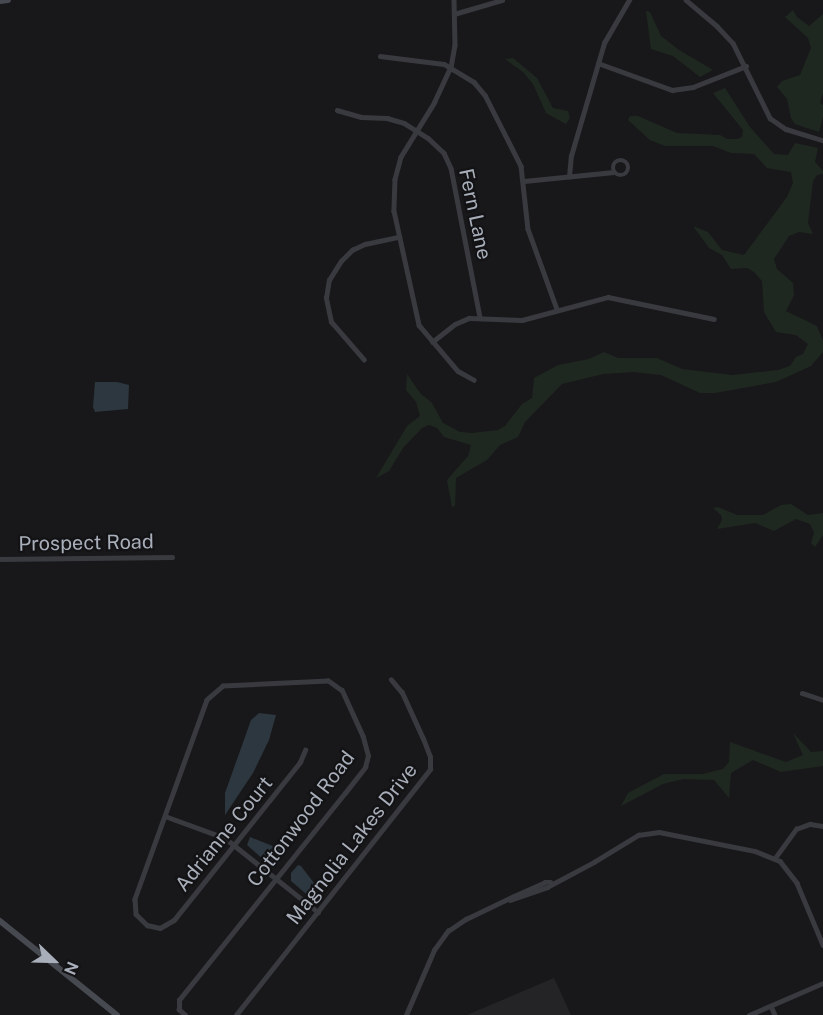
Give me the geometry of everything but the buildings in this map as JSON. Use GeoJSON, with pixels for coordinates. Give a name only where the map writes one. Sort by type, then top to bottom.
{"type":"FeatureCollection","features":[{"type":"Feature","properties":{"kind":"main road"},"geometry":{"type":"LineString","coordinates":[[0,1],[8,0]]}},
{"type":"Feature","properties":{"kind":"main road"},"geometry":{"type":"LineString","coordinates":[[0,921],[117,1015]]}},
{"type":"Feature","properties":{"kind":"street"},"geometry":{"type":"LineString","coordinates":[[454,0],[455,45],[451,67],[442,89],[402,157],[395,179],[394,211],[416,317],[432,342],[458,371],[474,380]]}},
{"type":"Feature","properties":{"kind":"street"},"geometry":{"type":"LineString","coordinates":[[454,14],[502,0]]}},
{"type":"Feature","properties":{"kind":"street"},"geometry":{"type":"LineString","coordinates":[[569,177],[571,156],[604,43],[629,0]]}},
{"type":"Feature","properties":{"kind":"street"},"geometry":{"type":"LineString","coordinates":[[686,0],[728,36],[746,66],[770,118],[786,129],[823,140]]}},
{"type":"Feature","properties":{"kind":"street"},"geometry":{"type":"LineString","coordinates":[[380,56],[437,62],[451,67],[474,82],[484,94],[518,156],[524,181],[528,229],[557,309]]}},
{"type":"Feature","properties":{"kind":"street"},"geometry":{"type":"LineString","coordinates":[[598,63],[672,90],[693,87],[746,66]]}},
{"type":"Feature","properties":{"kind":"street","name":"Fern Lane"},"geometry":{"type":"LineString","coordinates":[[338,110],[361,117],[392,119],[417,130],[439,147],[451,168],[480,317]]}},
{"type":"Feature","properties":{"kind":"street"},"geometry":{"type":"LineString","coordinates":[[524,181],[614,172]]}},
{"type":"Feature","properties":{"kind":"street"},"geometry":{"type":"LineString","coordinates":[[364,360],[331,322],[326,298],[329,280],[340,261],[352,250],[365,244],[399,237]]}},
{"type":"Feature","properties":{"kind":"street"},"geometry":{"type":"LineString","coordinates":[[432,342],[455,324],[480,317],[515,321],[602,297],[616,297],[714,319]]}},
{"type":"Feature","properties":{"kind":"street","name":"Prospect Road"},"geometry":{"type":"LineString","coordinates":[[0,559],[172,557]]}},
{"type":"Feature","properties":{"kind":"street","name":"Cottonwood Road"},"geometry":{"type":"LineString","coordinates":[[158,928],[143,922],[136,914],[135,904],[204,706],[214,690],[223,686],[259,683],[325,680],[333,683],[342,691],[355,719],[368,751],[367,761],[179,1000],[179,1010],[185,1015]]}},
{"type":"Feature","properties":{"kind":"street","name":"Magnolia Lakes Drive"},"geometry":{"type":"LineString","coordinates":[[236,1015],[430,769],[430,758],[423,739],[402,693],[391,680]]}},
{"type":"Feature","properties":{"kind":"street"},"geometry":{"type":"LineString","coordinates":[[802,693],[823,700]]}},
{"type":"Feature","properties":{"kind":"street","name":"Adrianne Court"},"geometry":{"type":"LineString","coordinates":[[158,928],[174,920],[300,762],[305,750]]}},
{"type":"Feature","properties":{"kind":"street"},"geometry":{"type":"LineString","coordinates":[[165,816],[218,835],[234,845],[318,912]]}},
{"type":"Feature","properties":{"kind":"street"},"geometry":{"type":"LineString","coordinates":[[775,858],[796,829],[810,824],[823,826]]}},
{"type":"Feature","properties":{"kind":"street"},"geometry":{"type":"LineString","coordinates":[[406,1015],[434,950],[443,936],[460,922],[510,900],[531,894],[594,862],[638,835],[652,832],[755,851],[775,858],[787,868],[797,883],[823,945]]}},
{"type":"Feature","properties":{"kind":"street"},"geometry":{"type":"LineString","coordinates":[[749,1015],[823,983]]}},
{"type":"Feature","properties":{"kind":"street"},"geometry":{"type":"LineString","coordinates":[[771,1006],[775,1015]]}},
{"type":"Feature","properties":{"kind":"shaded area"},"geometry":{"type":"Polygon","coordinates":[[[793,10],[797,17],[809,26],[823,14],[823,93],[820,103],[823,105],[823,116],[819,132],[795,124],[791,118],[787,99],[777,87],[782,81],[800,75],[811,48],[808,38],[785,17],[793,10]]]}},
{"type":"Feature","properties":{"kind":"shaded area"},"geometry":{"type":"Polygon","coordinates":[[[646,11],[650,12],[661,36],[679,50],[713,70],[700,77],[673,56],[651,49],[646,11]]]}},
{"type":"Feature","properties":{"kind":"shaded area"},"geometry":{"type":"Polygon","coordinates":[[[513,58],[537,78],[553,108],[568,111],[570,118],[566,124],[546,113],[533,84],[523,72],[505,59],[513,58]]]}},
{"type":"Feature","properties":{"kind":"shaded area"},"geometry":{"type":"Polygon","coordinates":[[[725,88],[750,127],[774,154],[788,155],[795,143],[818,148],[815,162],[823,174],[817,175],[813,181],[808,223],[813,234],[799,232],[789,236],[774,259],[777,269],[793,283],[794,295],[786,311],[817,326],[823,341],[823,352],[811,366],[776,382],[715,393],[700,393],[661,375],[634,372],[603,374],[562,384],[525,422],[518,437],[500,445],[487,460],[456,478],[455,506],[452,507],[447,480],[468,456],[471,445],[444,437],[437,428],[429,425],[422,428],[403,448],[389,471],[376,478],[407,426],[420,416],[416,402],[406,390],[407,374],[420,393],[432,403],[443,423],[460,432],[472,433],[498,430],[505,426],[522,404],[532,398],[534,378],[558,365],[589,359],[604,352],[618,358],[657,358],[682,369],[732,375],[778,370],[790,366],[796,357],[803,354],[808,344],[796,335],[776,332],[764,312],[762,281],[747,268],[731,269],[722,255],[709,248],[693,226],[708,232],[722,250],[744,255],[787,197],[793,183],[791,172],[767,168],[754,154],[731,153],[713,146],[665,146],[650,140],[628,120],[630,116],[638,116],[677,133],[720,135],[727,139],[738,139],[742,137],[743,130],[713,93],[725,88]]]}},
{"type":"Feature","properties":{"kind":"shaded area"},"geometry":{"type":"Polygon","coordinates":[[[95,382],[117,382],[129,385],[128,409],[95,412],[93,407],[95,382]]]}},
{"type":"Feature","properties":{"kind":"shaded area"},"geometry":{"type":"Polygon","coordinates":[[[791,504],[808,515],[823,513],[823,535],[815,547],[811,543],[814,533],[810,524],[796,519],[774,531],[755,523],[717,529],[722,520],[721,515],[713,508],[718,507],[737,515],[763,515],[781,505],[791,504]]]}},
{"type":"Feature","properties":{"kind":"shaded area"},"geometry":{"type":"Polygon","coordinates":[[[259,713],[276,715],[269,740],[253,773],[225,815],[225,793],[251,720],[259,713]]]}},
{"type":"Feature","properties":{"kind":"shaded area"},"geometry":{"type":"Polygon","coordinates":[[[793,733],[811,752],[823,751],[823,766],[781,772],[753,760],[731,773],[729,798],[714,780],[683,779],[663,784],[621,806],[628,793],[664,774],[703,774],[723,769],[729,762],[730,742],[786,762],[803,755],[793,733]]]}},
{"type":"Feature","properties":{"kind":"shaded area"},"geometry":{"type":"Polygon","coordinates":[[[250,837],[285,851],[277,865],[271,866],[247,845],[250,837]]]}},
{"type":"Feature","properties":{"kind":"shaded area"},"geometry":{"type":"Polygon","coordinates":[[[298,865],[320,891],[319,899],[312,899],[291,881],[291,873],[298,865]]]}},
{"type":"Feature","properties":{"kind":"shaded area"},"geometry":{"type":"Polygon","coordinates":[[[554,978],[571,1015],[467,1015],[554,978]]]}}]}
